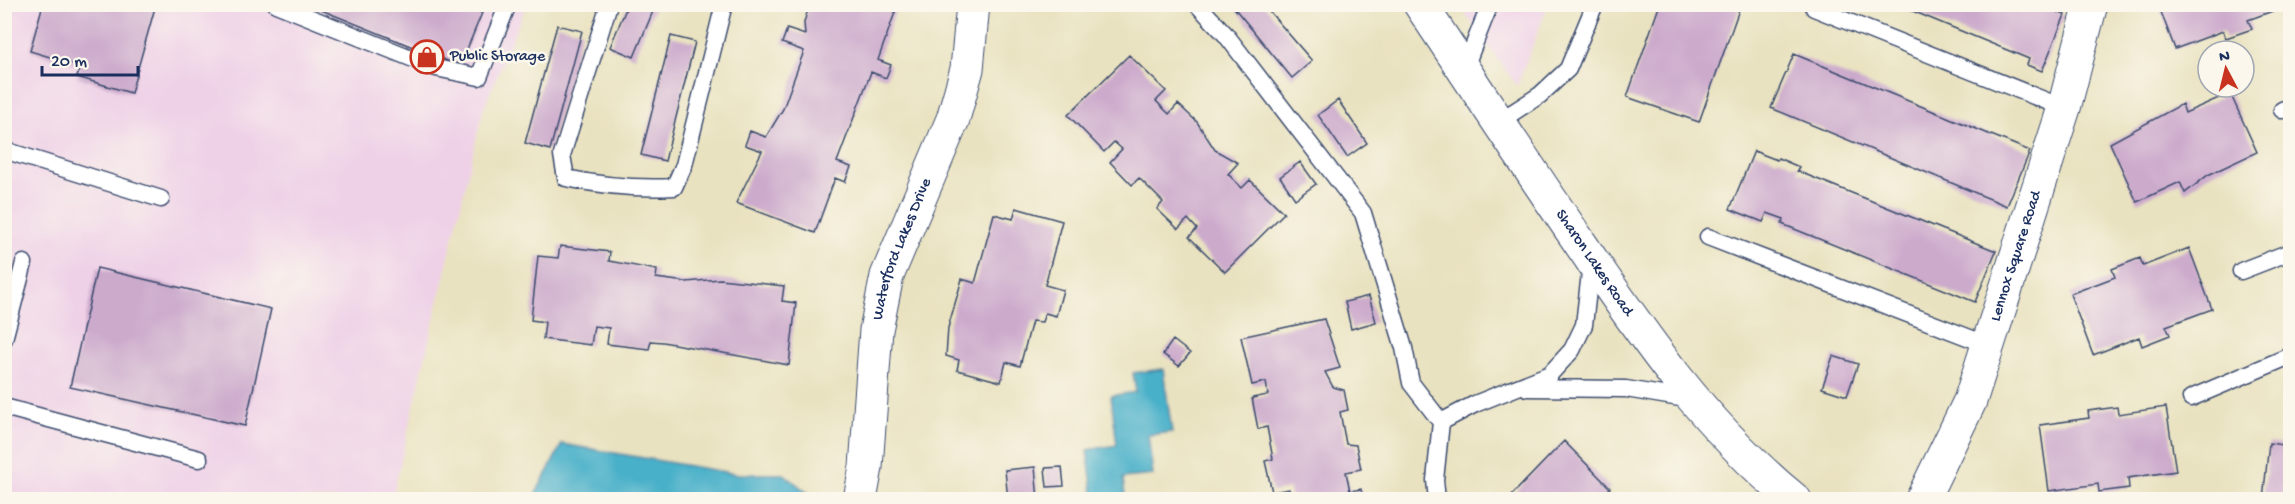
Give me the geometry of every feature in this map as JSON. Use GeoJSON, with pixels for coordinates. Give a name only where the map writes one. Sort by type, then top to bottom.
{"type":"FeatureCollection","features":[{"type":"Feature","properties":{"kind":"street","name":"Waterford Lakes Drive"},"geometry":{"type":"LineString","coordinates":[[860,500],[866,467],[876,330],[887,276],[953,119],[967,69],[973,4]]}},
{"type":"Feature","properties":{"kind":"street","name":"Sharon Lakes Road"},"geometry":{"type":"LineString","coordinates":[[1420,4],[1652,349],[1694,400],[1760,471],[1795,500]]}},
{"type":"Feature","properties":{"kind":"street","name":"Lennox Square Road"},"geometry":{"type":"LineString","coordinates":[[1922,500],[1970,401],[2064,108],[2091,4]]}},
{"type":"Feature","properties":{"kind":"lane"},"geometry":{"type":"LineString","coordinates":[[276,4],[436,68],[479,77],[508,4]]}},
{"type":"Feature","properties":{"kind":"lane"},"geometry":{"type":"LineString","coordinates":[[609,4],[562,155],[566,178],[636,189],[674,187],[684,165],[724,4]]}},
{"type":"Feature","properties":{"kind":"lane"},"geometry":{"type":"LineString","coordinates":[[1197,4],[1226,35],[1363,213],[1404,348],[1411,383],[1441,422],[1435,480],[1437,500]]}},
{"type":"Feature","properties":{"kind":"lane"},"geometry":{"type":"LineString","coordinates":[[1464,70],[1490,4]]}},
{"type":"Feature","properties":{"kind":"lane"},"geometry":{"type":"LineString","coordinates":[[1498,123],[1540,95],[1568,69],[1594,4]]}},
{"type":"Feature","properties":{"kind":"lane"},"geometry":{"type":"LineString","coordinates":[[1814,8],[2064,108]]}},
{"type":"Feature","properties":{"kind":"lane"},"geometry":{"type":"LineString","coordinates":[[4,150],[161,199]]}},
{"type":"Feature","properties":{"kind":"lane"},"geometry":{"type":"LineString","coordinates":[[1708,237],[1988,345]]}},
{"type":"Feature","properties":{"kind":"lane"},"geometry":{"type":"LineString","coordinates":[[2241,272],[2290,252]]}},
{"type":"Feature","properties":{"kind":"lane"},"geometry":{"type":"LineString","coordinates":[[1441,422],[1475,404],[1520,388],[1550,374],[1572,350],[1584,325],[1592,261]]}},
{"type":"Feature","properties":{"kind":"lane"},"geometry":{"type":"LineString","coordinates":[[4,339],[24,263]]}},
{"type":"Feature","properties":{"kind":"lane"},"geometry":{"type":"LineString","coordinates":[[2191,398],[2290,356]]}},
{"type":"Feature","properties":{"kind":"lane"},"geometry":{"type":"LineString","coordinates":[[1520,388],[1626,389],[1694,400]]}},
{"type":"Feature","properties":{"kind":"lane"},"geometry":{"type":"LineString","coordinates":[[4,407],[199,459]]}},
{"type":"Feature","properties":{"kind":"shaded area"},"geometry":{"type":"Polygon","coordinates":[[[4,5],[526,5],[483,110],[392,499],[5,499],[4,5]]]}},
{"type":"Feature","properties":{"kind":"shaded area"},"geometry":{"type":"Polygon","coordinates":[[[1459,5],[1548,5],[1517,86],[1459,5]]]}},
{"type":"Feature","properties":{"kind":"water"},"geometry":{"type":"Polygon","coordinates":[[[1163,369],[1172,432],[1148,435],[1153,475],[1123,478],[1125,495],[1094,499],[1087,450],[1117,445],[1111,396],[1136,392],[1133,373],[1163,369]]]}},
{"type":"Feature","properties":{"kind":"water"},"geometry":{"type":"Polygon","coordinates":[[[562,444],[737,474],[784,474],[809,494],[808,499],[533,499],[562,444]]]}},
{"type":"Feature","properties":{"kind":"building"},"geometry":{"type":"Polygon","coordinates":[[[43,4],[156,4],[131,93],[77,77],[80,66],[30,51],[43,4]]]}},
{"type":"Feature","properties":{"kind":"building"},"geometry":{"type":"Polygon","coordinates":[[[628,4],[656,4],[634,57],[610,47],[628,4]]]}},
{"type":"Feature","properties":{"kind":"building"},"geometry":{"type":"Polygon","coordinates":[[[810,4],[898,4],[878,60],[891,65],[886,78],[871,72],[837,162],[851,167],[845,182],[835,178],[815,233],[736,203],[762,151],[745,145],[750,131],[766,137],[783,109],[804,51],[782,43],[787,29],[805,35],[804,22],[810,4]]]}},
{"type":"Feature","properties":{"kind":"building"},"geometry":{"type":"Polygon","coordinates":[[[1231,4],[1263,4],[1312,61],[1292,78],[1231,4]]]}},
{"type":"Feature","properties":{"kind":"building"},"geometry":{"type":"Polygon","coordinates":[[[1660,4],[1741,4],[1699,122],[1627,97],[1660,4]]]}},
{"type":"Feature","properties":{"kind":"building"},"geometry":{"type":"Polygon","coordinates":[[[2048,4],[2047,8],[2065,15],[2042,71],[2027,65],[2029,59],[1898,5],[2048,4]]]}},
{"type":"Feature","properties":{"kind":"building"},"geometry":{"type":"Polygon","coordinates":[[[2158,4],[2289,4],[2248,20],[2252,29],[2226,38],[2223,31],[2196,39],[2196,41],[2175,49],[2158,4]]]}},
{"type":"Feature","properties":{"kind":"building"},"geometry":{"type":"Polygon","coordinates":[[[309,5],[462,5],[482,13],[460,66],[309,5]]]}},
{"type":"Feature","properties":{"kind":"building"},"geometry":{"type":"Polygon","coordinates":[[[557,25],[582,31],[550,150],[525,143],[557,25]]]}},
{"type":"Feature","properties":{"kind":"building"},"geometry":{"type":"Polygon","coordinates":[[[671,36],[695,42],[665,161],[641,155],[671,36]]]}},
{"type":"Feature","properties":{"kind":"building"},"geometry":{"type":"Polygon","coordinates":[[[1794,54],[2030,151],[2007,206],[1771,108],[1794,54]]]}},
{"type":"Feature","properties":{"kind":"building"},"geometry":{"type":"Polygon","coordinates":[[[1129,55],[1166,91],[1156,101],[1169,114],[1178,104],[1197,122],[1215,150],[1238,163],[1228,174],[1242,188],[1250,180],[1284,213],[1225,272],[1189,237],[1197,229],[1188,219],[1178,229],[1157,209],[1163,202],[1139,178],[1132,185],[1110,162],[1122,149],[1114,142],[1104,152],[1068,115],[1129,55]]]}},
{"type":"Feature","properties":{"kind":"building"},"geometry":{"type":"Polygon","coordinates":[[[2216,99],[2233,99],[2257,152],[2208,175],[2185,193],[2180,182],[2137,202],[2110,143],[2182,104],[2185,113],[2216,99]]]}},
{"type":"Feature","properties":{"kind":"building"},"geometry":{"type":"Polygon","coordinates":[[[1338,100],[1367,143],[1347,157],[1318,115],[1338,100]]]}},
{"type":"Feature","properties":{"kind":"building"},"geometry":{"type":"Polygon","coordinates":[[[1754,151],[1777,160],[1778,158],[1799,167],[1797,171],[1996,251],[1975,302],[1782,224],[1784,219],[1767,213],[1763,222],[1730,209],[1754,151]]]}},
{"type":"Feature","properties":{"kind":"building"},"geometry":{"type":"Polygon","coordinates":[[[1300,162],[1316,184],[1295,199],[1280,177],[1300,162]]]}},
{"type":"Feature","properties":{"kind":"building"},"geometry":{"type":"Polygon","coordinates":[[[1016,208],[1062,221],[1045,285],[1063,290],[1056,316],[1045,313],[1042,322],[1032,321],[1020,366],[1006,362],[1001,382],[957,370],[959,360],[946,356],[948,328],[962,279],[975,283],[994,214],[1013,219],[1016,208]]]}},
{"type":"Feature","properties":{"kind":"building"},"geometry":{"type":"Polygon","coordinates":[[[560,246],[610,252],[609,261],[657,270],[656,278],[686,282],[720,279],[784,286],[782,301],[796,303],[789,365],[663,342],[651,341],[649,349],[607,344],[609,328],[594,326],[591,345],[543,339],[545,322],[531,320],[538,256],[558,258],[560,246]]]}},
{"type":"Feature","properties":{"kind":"building"},"geometry":{"type":"Polygon","coordinates":[[[2189,248],[2212,309],[2166,326],[2170,335],[2142,346],[2139,337],[2093,355],[2070,294],[2115,277],[2112,269],[2140,258],[2143,266],[2189,248]]]}},
{"type":"Feature","properties":{"kind":"building"},"geometry":{"type":"Polygon","coordinates":[[[97,268],[271,309],[245,426],[70,387],[97,268]]]}},
{"type":"Feature","properties":{"kind":"building"},"geometry":{"type":"Polygon","coordinates":[[[1369,296],[1376,322],[1351,329],[1345,302],[1369,296]]]}},
{"type":"Feature","properties":{"kind":"building"},"geometry":{"type":"Polygon","coordinates":[[[1324,319],[1340,368],[1325,372],[1333,387],[1344,390],[1348,410],[1340,412],[1346,444],[1356,445],[1361,469],[1346,472],[1350,491],[1361,489],[1363,500],[1291,500],[1289,489],[1272,492],[1265,461],[1273,459],[1267,427],[1258,429],[1252,398],[1268,395],[1266,382],[1252,385],[1241,337],[1324,319]]]}},
{"type":"Feature","properties":{"kind":"building"},"geometry":{"type":"Polygon","coordinates":[[[1173,340],[1190,353],[1179,366],[1163,354],[1173,340]]]}},
{"type":"Feature","properties":{"kind":"building"},"geometry":{"type":"Polygon","coordinates":[[[1833,356],[1858,364],[1847,396],[1822,388],[1833,356]]]}},
{"type":"Feature","properties":{"kind":"building"},"geometry":{"type":"Polygon","coordinates":[[[2117,407],[2118,414],[2166,407],[2176,471],[2128,478],[2129,488],[2099,492],[2098,484],[2049,491],[2040,425],[2089,418],[2088,411],[2117,407]]]}},
{"type":"Feature","properties":{"kind":"building"},"geometry":{"type":"Polygon","coordinates":[[[1564,441],[1610,488],[1604,494],[1610,500],[1507,500],[1564,441]]]}},
{"type":"Feature","properties":{"kind":"building"},"geometry":{"type":"Polygon","coordinates":[[[2269,443],[2290,446],[2290,500],[2263,500],[2269,443]]]}},
{"type":"Feature","properties":{"kind":"building"},"geometry":{"type":"Polygon","coordinates":[[[1035,467],[1038,500],[1008,500],[1005,470],[1035,467]]]}},
{"type":"Feature","properties":{"kind":"building"},"geometry":{"type":"Polygon","coordinates":[[[1062,467],[1064,486],[1047,487],[1045,468],[1062,467]]]}},
{"type":"Feature","properties":{"kind":"place","name":"Public Storage"},"geometry":{"type":"Point","coordinates":[427,57]}}]}
